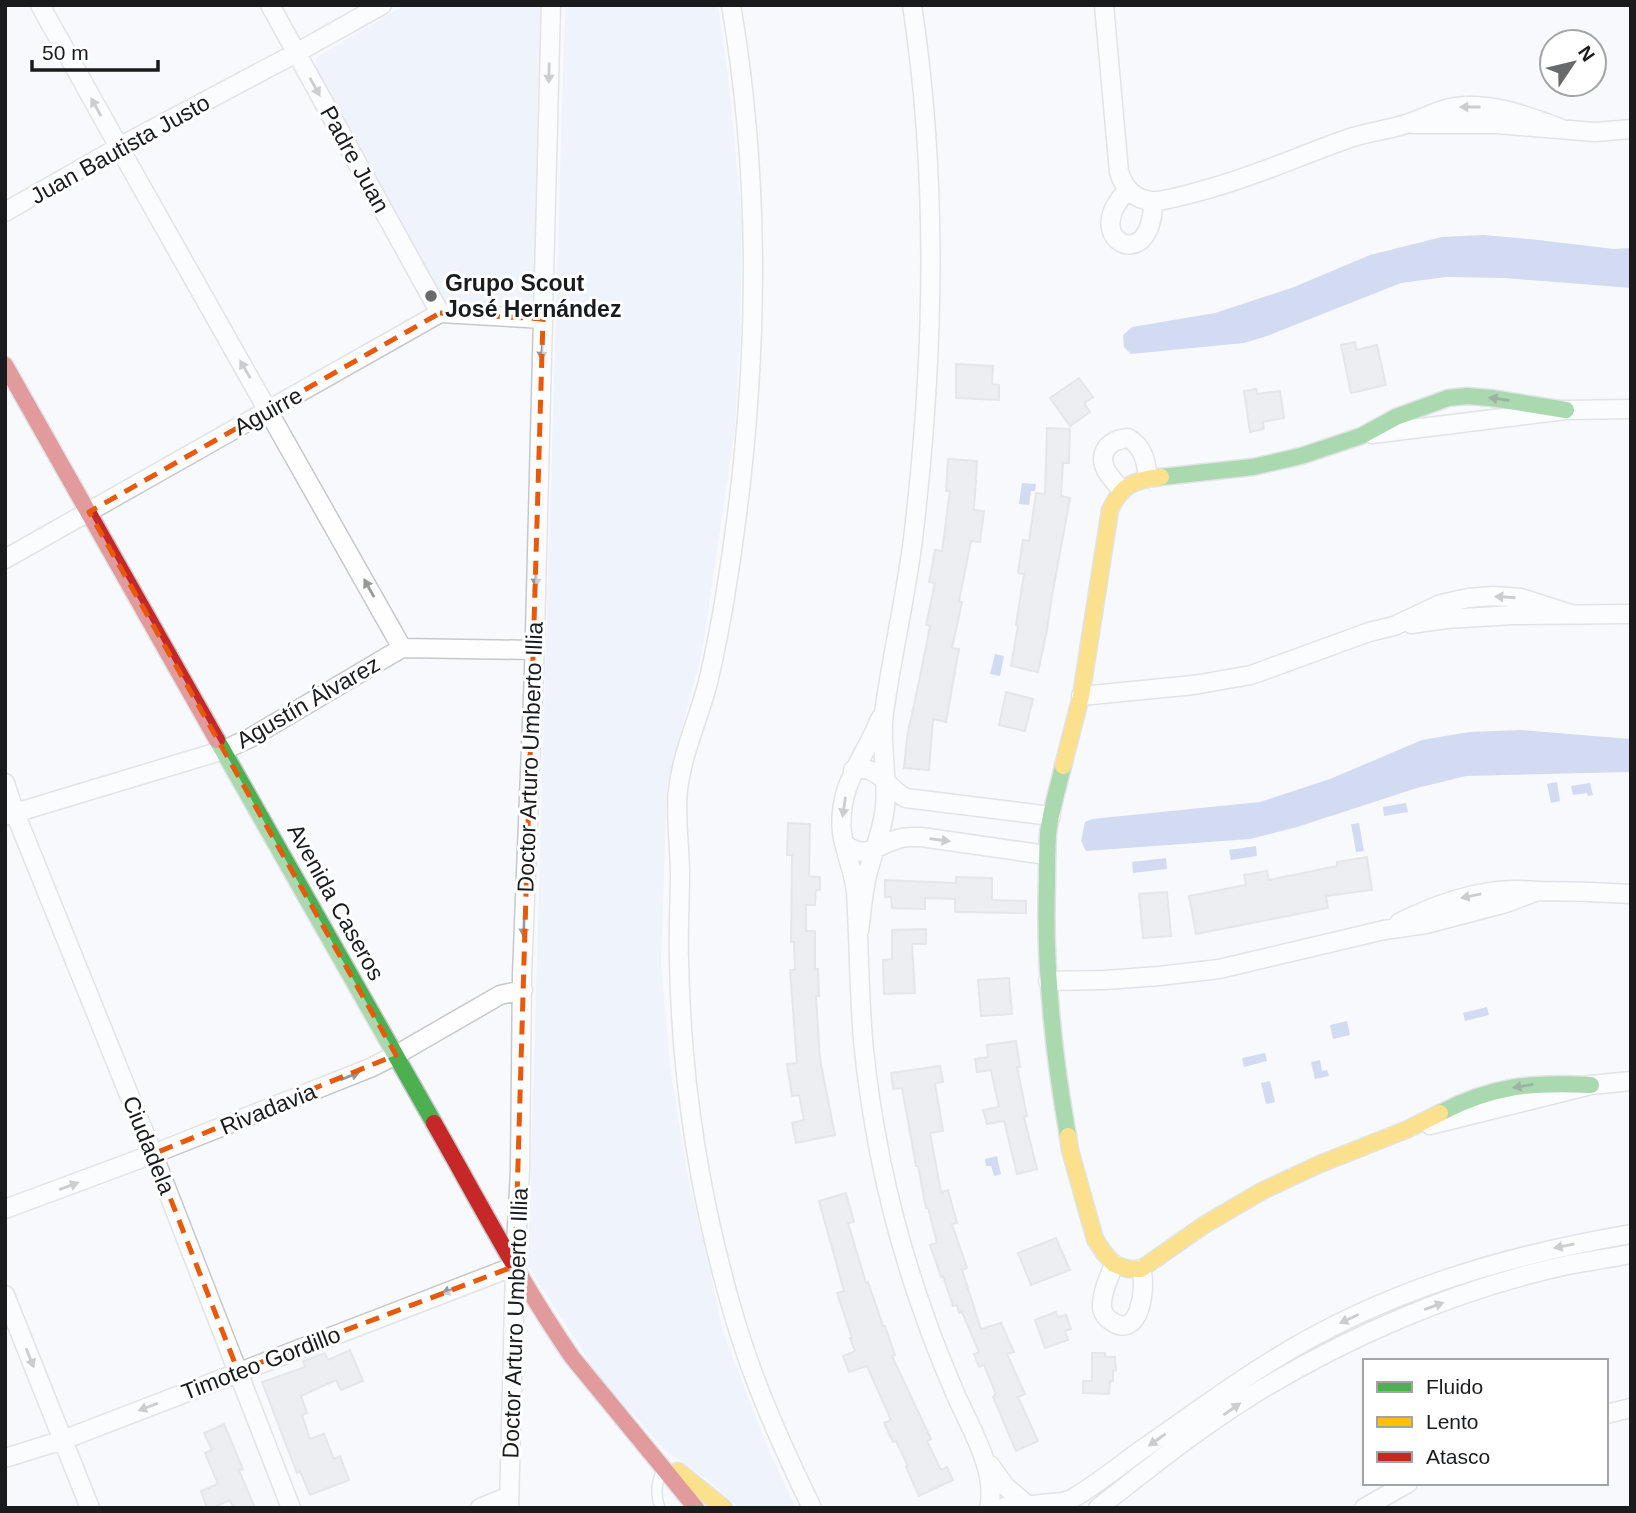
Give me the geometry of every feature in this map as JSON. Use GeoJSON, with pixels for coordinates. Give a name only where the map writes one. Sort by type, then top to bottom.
{"type":"FeatureCollection","features":[{"type":"Feature","properties":{"kind":"street"},"geometry":{"type":"LineString","coordinates":[[40,5],[402,648]]}},
{"type":"Feature","properties":{"kind":"street","name":"Padre Juan"},"geometry":{"type":"LineString","coordinates":[[270,5],[440,313]]}},
{"type":"Feature","properties":{"kind":"street","name":"Juan Bautista Justo"},"geometry":{"type":"LineString","coordinates":[[5,212],[119,147],[382,5]]}},
{"type":"Feature","properties":{"kind":"street","name":"Doctor Arturo Umberto Illia"},"geometry":{"type":"LineString","coordinates":[[509,1502],[551,5]]}},
{"type":"Feature","properties":{"kind":"street"},"geometry":{"type":"LineString","coordinates":[[731,5],[747,120],[752,233],[752,345],[731,561],[715,652],[678,793],[681,1009],[693,1125],[716,1252],[761,1395],[812,1508]]}},
{"type":"Feature","properties":{"kind":"street"},"geometry":{"type":"LineString","coordinates":[[912,5],[924,108],[929,189],[929,325],[922,447],[913,540],[884,710],[876,731],[853,770],[842,809],[842,829],[855,880],[864,1054],[886,1184],[897,1232],[924,1315],[990,1479],[989,1508]]}},
{"type":"Feature","properties":{"kind":"street"},"geometry":{"type":"LineString","coordinates":[[1104,5],[1119,172],[1127,190],[1153,202],[1229,183],[1351,138],[1457,107],[1502,109],[1560,128],[1595,132],[1631,129]]}},
{"type":"Feature","properties":{"kind":"street"},"geometry":{"type":"LineString","coordinates":[[1127,190],[1118,202],[1110,222],[1110,230],[1121,243],[1135,244],[1147,233],[1153,202]]}},
{"type":"Feature","properties":{"kind":"street"},"geometry":{"type":"LineString","coordinates":[[440,313],[543,319]]}},
{"type":"Feature","properties":{"kind":"street","name":"Aguirre"},"geometry":{"type":"LineString","coordinates":[[5,559],[440,313]]}},
{"type":"Feature","properties":{"kind":"street","name":"Avenida Caseros"},"geometry":{"type":"LineString","coordinates":[[5,365],[554,1331],[572,1357],[696,1508]]}},
{"type":"Feature","properties":{"kind":"street"},"geometry":{"type":"LineString","coordinates":[[1361,436],[1396,417],[1448,398],[1491,398],[1566,410]]}},
{"type":"Feature","properties":{"kind":"street"},"geometry":{"type":"LineString","coordinates":[[1631,409],[1566,410],[1361,436],[1277,462],[1219,472],[1148,478],[1121,489],[1110,510],[1080,696],[1051,816],[1046,855],[1048,981],[1059,1085],[1070,1150],[1095,1239],[1114,1265],[1141,1269],[1244,1200],[1331,1159],[1403,1132],[1591,1085],[1631,1081]]}},
{"type":"Feature","properties":{"kind":"street"},"geometry":{"type":"LineString","coordinates":[[1121,489],[1108,475],[1104,465],[1107,448],[1119,439],[1128,438],[1139,446],[1148,478]]}},
{"type":"Feature","properties":{"kind":"street"},"geometry":{"type":"LineString","coordinates":[[1080,696],[1231,680],[1273,668],[1369,632],[1394,626],[1441,604],[1468,598],[1521,598],[1571,614],[1631,614]]}},
{"type":"Feature","properties":{"kind":"street","name":"Agustín Álvarez"},"geometry":{"type":"LineString","coordinates":[[10,814],[224,750],[250,738],[402,648],[534,650]]}},
{"type":"Feature","properties":{"kind":"street"},"geometry":{"type":"LineString","coordinates":[[859,931],[868,870],[883,821],[885,805],[884,710]]}},
{"type":"Feature","properties":{"kind":"street"},"geometry":{"type":"LineString","coordinates":[[853,770],[871,769],[886,780],[897,794],[906,798],[1051,816]]}},
{"type":"Feature","properties":{"kind":"street","name":"Ciudadela"},"geometry":{"type":"LineString","coordinates":[[5,783],[10,814],[153,1154],[291,1508]]}},
{"type":"Feature","properties":{"kind":"street"},"geometry":{"type":"LineString","coordinates":[[844,845],[856,852],[875,850],[900,838],[921,837],[1046,855]]}},
{"type":"Feature","properties":{"kind":"street"},"geometry":{"type":"LineString","coordinates":[[1048,981],[1105,980],[1219,969],[1384,930],[1450,900],[1499,891],[1631,894]]}},
{"type":"Feature","properties":{"kind":"street","name":"Rivadavia"},"geometry":{"type":"LineString","coordinates":[[5,1209],[370,1068],[500,995],[523,990]]}},
{"type":"Feature","properties":{"kind":"street"},"geometry":{"type":"LineString","coordinates":[[1002,1508],[1014,1504],[1032,1506],[1072,1499],[1271,1361],[1372,1308],[1451,1276],[1487,1265],[1559,1247],[1631,1235]]}},
{"type":"Feature","properties":{"kind":"street"},"geometry":{"type":"LineString","coordinates":[[1098,1508],[1247,1398],[1372,1331],[1460,1296],[1520,1278],[1567,1265],[1631,1254]]}},
{"type":"Feature","properties":{"kind":"street"},"geometry":{"type":"LineString","coordinates":[[1114,1265],[1104,1292],[1102,1311],[1108,1320],[1122,1325],[1135,1319],[1140,1308],[1144,1278],[1141,1269]]}},
{"type":"Feature","properties":{"kind":"street","name":"Timoteo Gordillo"},"geometry":{"type":"LineString","coordinates":[[5,1458],[63,1440],[515,1266]]}},
{"type":"Feature","properties":{"kind":"street"},"geometry":{"type":"LineString","coordinates":[[5,1295],[90,1508]]}},
{"type":"Feature","properties":{"kind":"street","name":"Avenida Caseros"},"geometry":{"type":"LineString","coordinates":[[647,1447],[724,1508]]}},
{"type":"Feature","properties":{"kind":"street"},"geometry":{"type":"LineString","coordinates":[[982,1454],[1005,1486],[1032,1506]]}},
{"type":"Feature","properties":{"kind":"street"},"geometry":{"type":"LineString","coordinates":[[1364,1508],[1404,1485]]}},
{"type":"Feature","properties":{"kind":"street"},"geometry":{"type":"LineString","coordinates":[[480,1508],[509,1502]]}},
{"type":"Feature","properties":{"kind":"lane"},"geometry":{"type":"LineString","coordinates":[[660,1508],[656,1494],[662,1468]]}},
{"type":"Feature","properties":{"kind":"highlighted area"},"geometry":{"type":"Polygon","coordinates":[[[440,313],[543,319],[515,1266],[238,1371],[153,1154],[396,1055],[89,512],[440,313]]]}},
{"type":"Feature","properties":{"kind":"shaded area"},"geometry":{"type":"Polygon","coordinates":[[[405,5],[545,5],[535,296],[523,305],[445,302],[316,68],[316,59],[320,55],[405,5]]]}},
{"type":"Feature","properties":{"kind":"shaded area"},"geometry":{"type":"Polygon","coordinates":[[[565,5],[718,5],[729,84],[742,222],[735,428],[702,652],[667,787],[661,963],[670,1066],[687,1173],[723,1332],[769,1451],[796,1508],[740,1508],[664,1449],[599,1376],[528,1266],[565,5]]]}},
{"type":"Feature","properties":{"kind":"water"},"geometry":{"type":"Polygon","coordinates":[[[1483,235],[1614,249],[1631,248],[1631,288],[1504,278],[1446,277],[1401,283],[1244,343],[1131,354],[1124,347],[1123,335],[1132,327],[1215,313],[1294,287],[1370,255],[1442,237],[1483,235]]]}},
{"type":"Feature","properties":{"kind":"water"},"geometry":{"type":"Polygon","coordinates":[[[1022,483],[1036,484],[1035,491],[1031,491],[1029,505],[1019,504],[1022,483]]]}},
{"type":"Feature","properties":{"kind":"water"},"geometry":{"type":"Polygon","coordinates":[[[995,654],[1004,656],[1000,676],[990,674],[995,654]]]}},
{"type":"Feature","properties":{"kind":"water"},"geometry":{"type":"Polygon","coordinates":[[[1520,730],[1631,739],[1631,772],[1466,776],[1417,788],[1297,827],[1250,839],[1086,851],[1081,841],[1085,822],[1092,819],[1260,802],[1330,779],[1422,740],[1469,732],[1520,730]]]}},
{"type":"Feature","properties":{"kind":"water"},"geometry":{"type":"Polygon","coordinates":[[[1557,782],[1560,801],[1551,803],[1547,784],[1557,782]]]}},
{"type":"Feature","properties":{"kind":"water"},"geometry":{"type":"Polygon","coordinates":[[[1590,783],[1593,795],[1573,795],[1571,786],[1590,783]]]}},
{"type":"Feature","properties":{"kind":"water"},"geometry":{"type":"Polygon","coordinates":[[[1406,803],[1408,812],[1384,816],[1383,807],[1406,803]]]}},
{"type":"Feature","properties":{"kind":"water"},"geometry":{"type":"Polygon","coordinates":[[[1359,823],[1364,851],[1356,852],[1351,824],[1359,823]]]}},
{"type":"Feature","properties":{"kind":"water"},"geometry":{"type":"Polygon","coordinates":[[[1256,846],[1257,856],[1231,860],[1229,850],[1256,846]]]}},
{"type":"Feature","properties":{"kind":"water"},"geometry":{"type":"Polygon","coordinates":[[[1166,858],[1167,869],[1133,873],[1132,862],[1166,858]]]}},
{"type":"Feature","properties":{"kind":"water"},"geometry":{"type":"Polygon","coordinates":[[[1487,1007],[1489,1015],[1465,1021],[1463,1013],[1487,1007]]]}},
{"type":"Feature","properties":{"kind":"water"},"geometry":{"type":"Polygon","coordinates":[[[1347,1021],[1350,1035],[1333,1039],[1330,1025],[1347,1021]]]}},
{"type":"Feature","properties":{"kind":"water"},"geometry":{"type":"Polygon","coordinates":[[[1265,1053],[1267,1061],[1244,1067],[1242,1058],[1265,1053]]]}},
{"type":"Feature","properties":{"kind":"water"},"geometry":{"type":"Polygon","coordinates":[[[1320,1060],[1322,1071],[1327,1070],[1329,1076],[1315,1079],[1311,1062],[1320,1060]]]}},
{"type":"Feature","properties":{"kind":"water"},"geometry":{"type":"Polygon","coordinates":[[[1270,1081],[1275,1102],[1266,1104],[1261,1083],[1270,1081]]]}},
{"type":"Feature","properties":{"kind":"water"},"geometry":{"type":"Polygon","coordinates":[[[997,1156],[1001,1174],[994,1176],[991,1166],[986,1166],[985,1159],[997,1156]]]}},
{"type":"Feature","properties":{"kind":"building"},"geometry":{"type":"Polygon","coordinates":[[[1355,342],[1356,350],[1377,345],[1386,385],[1351,393],[1341,345],[1355,342]]]}},
{"type":"Feature","properties":{"kind":"building"},"geometry":{"type":"Polygon","coordinates":[[[956,364],[993,366],[992,384],[999,385],[999,400],[956,398],[956,364]]]}},
{"type":"Feature","properties":{"kind":"building"},"geometry":{"type":"Polygon","coordinates":[[[1079,378],[1093,397],[1084,403],[1090,412],[1070,426],[1050,398],[1079,378]]]}},
{"type":"Feature","properties":{"kind":"building"},"geometry":{"type":"Polygon","coordinates":[[[1256,389],[1257,394],[1280,391],[1284,418],[1263,422],[1264,429],[1250,432],[1244,391],[1256,389]]]}},
{"type":"Feature","properties":{"kind":"building"},"geometry":{"type":"Polygon","coordinates":[[[1047,428],[1070,429],[1069,463],[1063,463],[1061,496],[1070,498],[1038,672],[1011,666],[1024,574],[1018,573],[1023,540],[1029,541],[1036,493],[1045,494],[1047,428]]]}},
{"type":"Feature","properties":{"kind":"building"},"geometry":{"type":"Polygon","coordinates":[[[948,459],[977,461],[974,510],[984,511],[980,542],[971,541],[959,601],[962,602],[952,648],[959,649],[946,722],[933,719],[929,770],[904,768],[907,737],[930,626],[926,625],[935,583],[929,582],[935,550],[942,551],[950,491],[946,491],[948,459]]]}},
{"type":"Feature","properties":{"kind":"building"},"geometry":{"type":"Polygon","coordinates":[[[1006,692],[1033,699],[1025,731],[999,725],[1006,692]]]}},
{"type":"Feature","properties":{"kind":"building"},"geometry":{"type":"Polygon","coordinates":[[[788,823],[810,824],[809,876],[820,877],[820,890],[816,890],[815,905],[806,905],[806,931],[815,931],[820,1059],[835,1135],[796,1143],[792,1123],[804,1120],[799,1095],[792,1096],[787,1064],[797,1063],[790,970],[795,970],[794,942],[791,942],[792,855],[787,855],[788,823]]]}},
{"type":"Feature","properties":{"kind":"building"},"geometry":{"type":"Polygon","coordinates":[[[1367,857],[1372,890],[1326,896],[1328,908],[1196,934],[1189,896],[1246,885],[1244,875],[1267,871],[1269,880],[1367,857]]]}},
{"type":"Feature","properties":{"kind":"building"},"geometry":{"type":"Polygon","coordinates":[[[956,877],[992,878],[992,900],[1026,901],[1026,913],[955,912],[955,899],[925,898],[925,909],[892,908],[891,897],[885,897],[885,880],[956,883],[956,877]]]}},
{"type":"Feature","properties":{"kind":"building"},"geometry":{"type":"Polygon","coordinates":[[[1167,892],[1171,936],[1143,938],[1139,894],[1167,892]]]}},
{"type":"Feature","properties":{"kind":"building"},"geometry":{"type":"Polygon","coordinates":[[[926,929],[926,944],[912,944],[915,993],[884,994],[883,960],[892,959],[892,930],[926,929]]]}},
{"type":"Feature","properties":{"kind":"building"},"geometry":{"type":"Polygon","coordinates":[[[1009,978],[1012,1014],[981,1016],[978,980],[1009,978]]]}},
{"type":"Feature","properties":{"kind":"building"},"geometry":{"type":"Polygon","coordinates":[[[1016,1041],[1020,1067],[1017,1067],[1027,1116],[1024,1117],[1037,1169],[1017,1174],[1004,1121],[987,1124],[983,1110],[999,1107],[991,1070],[977,1072],[975,1059],[988,1057],[987,1045],[1016,1041]]]}},
{"type":"Feature","properties":{"kind":"building"},"geometry":{"type":"Polygon","coordinates":[[[940,1066],[943,1082],[935,1083],[943,1131],[930,1133],[941,1192],[948,1190],[957,1223],[952,1224],[967,1268],[962,1270],[981,1329],[1001,1323],[1014,1352],[1007,1354],[1025,1394],[1018,1397],[1038,1441],[1016,1451],[993,1397],[996,1394],[984,1365],[979,1367],[974,1354],[979,1352],[962,1312],[959,1313],[957,1305],[953,1306],[930,1245],[937,1243],[916,1166],[902,1088],[893,1089],[891,1073],[940,1066]]]}},
{"type":"Feature","properties":{"kind":"building"},"geometry":{"type":"Polygon","coordinates":[[[846,1193],[854,1222],[848,1223],[866,1283],[868,1282],[895,1355],[892,1356],[931,1439],[927,1441],[941,1470],[947,1467],[953,1480],[919,1496],[906,1467],[908,1466],[884,1423],[891,1420],[867,1366],[849,1372],[843,1356],[855,1351],[837,1293],[844,1291],[819,1201],[846,1193]]]}},
{"type":"Feature","properties":{"kind":"building"},"geometry":{"type":"Polygon","coordinates":[[[1056,1238],[1070,1270],[1031,1285],[1018,1253],[1056,1238]]]}},
{"type":"Feature","properties":{"kind":"building"},"geometry":{"type":"Polygon","coordinates":[[[1056,1312],[1058,1317],[1066,1315],[1071,1329],[1065,1331],[1068,1340],[1045,1348],[1035,1320],[1056,1312]]]}},
{"type":"Feature","properties":{"kind":"building"},"geometry":{"type":"Polygon","coordinates":[[[350,1350],[363,1381],[341,1390],[336,1380],[301,1396],[307,1413],[302,1415],[310,1439],[324,1434],[334,1459],[340,1456],[349,1480],[310,1495],[300,1471],[297,1473],[262,1382],[305,1367],[303,1361],[325,1353],[328,1360],[350,1350]]]}},
{"type":"Feature","properties":{"kind":"building"},"geometry":{"type":"Polygon","coordinates":[[[1092,1353],[1105,1353],[1105,1357],[1115,1357],[1116,1370],[1113,1371],[1113,1381],[1110,1381],[1109,1394],[1083,1393],[1083,1381],[1092,1381],[1092,1353]]]}},
{"type":"Feature","properties":{"kind":"building"},"geometry":{"type":"Polygon","coordinates":[[[224,1424],[243,1469],[239,1470],[255,1508],[233,1508],[230,1500],[207,1508],[201,1491],[218,1484],[205,1453],[212,1450],[204,1433],[224,1424]]]}},
{"type":"Feature","properties":{"kind":"traffic: fast"},"geometry":{"type":"LineString","coordinates":[[1161,477],[1253,467],[1301,456],[1361,436],[1396,417],[1448,398],[1491,398],[1566,410]]}},
{"type":"Feature","properties":{"kind":"traffic: fast"},"geometry":{"type":"LineString","coordinates":[[217,740],[434,1123]]}},
{"type":"Feature","properties":{"kind":"traffic: fast"},"geometry":{"type":"LineString","coordinates":[[1063,766],[1048,835],[1046,915],[1051,1010],[1068,1136]]}},
{"type":"Feature","properties":{"kind":"traffic: fast"},"geometry":{"type":"LineString","coordinates":[[1440,1113],[1478,1096],[1514,1087],[1591,1085]]}},
{"type":"Feature","properties":{"kind":"traffic: slow"},"geometry":{"type":"LineString","coordinates":[[1063,766],[1081,696],[1110,510],[1119,495],[1130,485],[1161,477]]}},
{"type":"Feature","properties":{"kind":"traffic: slow"},"geometry":{"type":"LineString","coordinates":[[1068,1136],[1095,1239],[1114,1264],[1128,1269],[1141,1269],[1204,1225],[1262,1191],[1440,1113]]}},
{"type":"Feature","properties":{"kind":"traffic: slow"},"geometry":{"type":"LineString","coordinates":[[678,1471],[724,1508]]}},
{"type":"Feature","properties":{"kind":"traffic: jam"},"geometry":{"type":"LineString","coordinates":[[5,365],[217,740]]}},
{"type":"Feature","properties":{"kind":"traffic: jam"},"geometry":{"type":"LineString","coordinates":[[434,1123],[518,1271],[572,1357],[696,1508]]}},
{"type":"Feature","properties":{"kind":"place","name":"Grupo Scout José Hernández"},"geometry":{"type":"Point","coordinates":[431,296]}}]}
